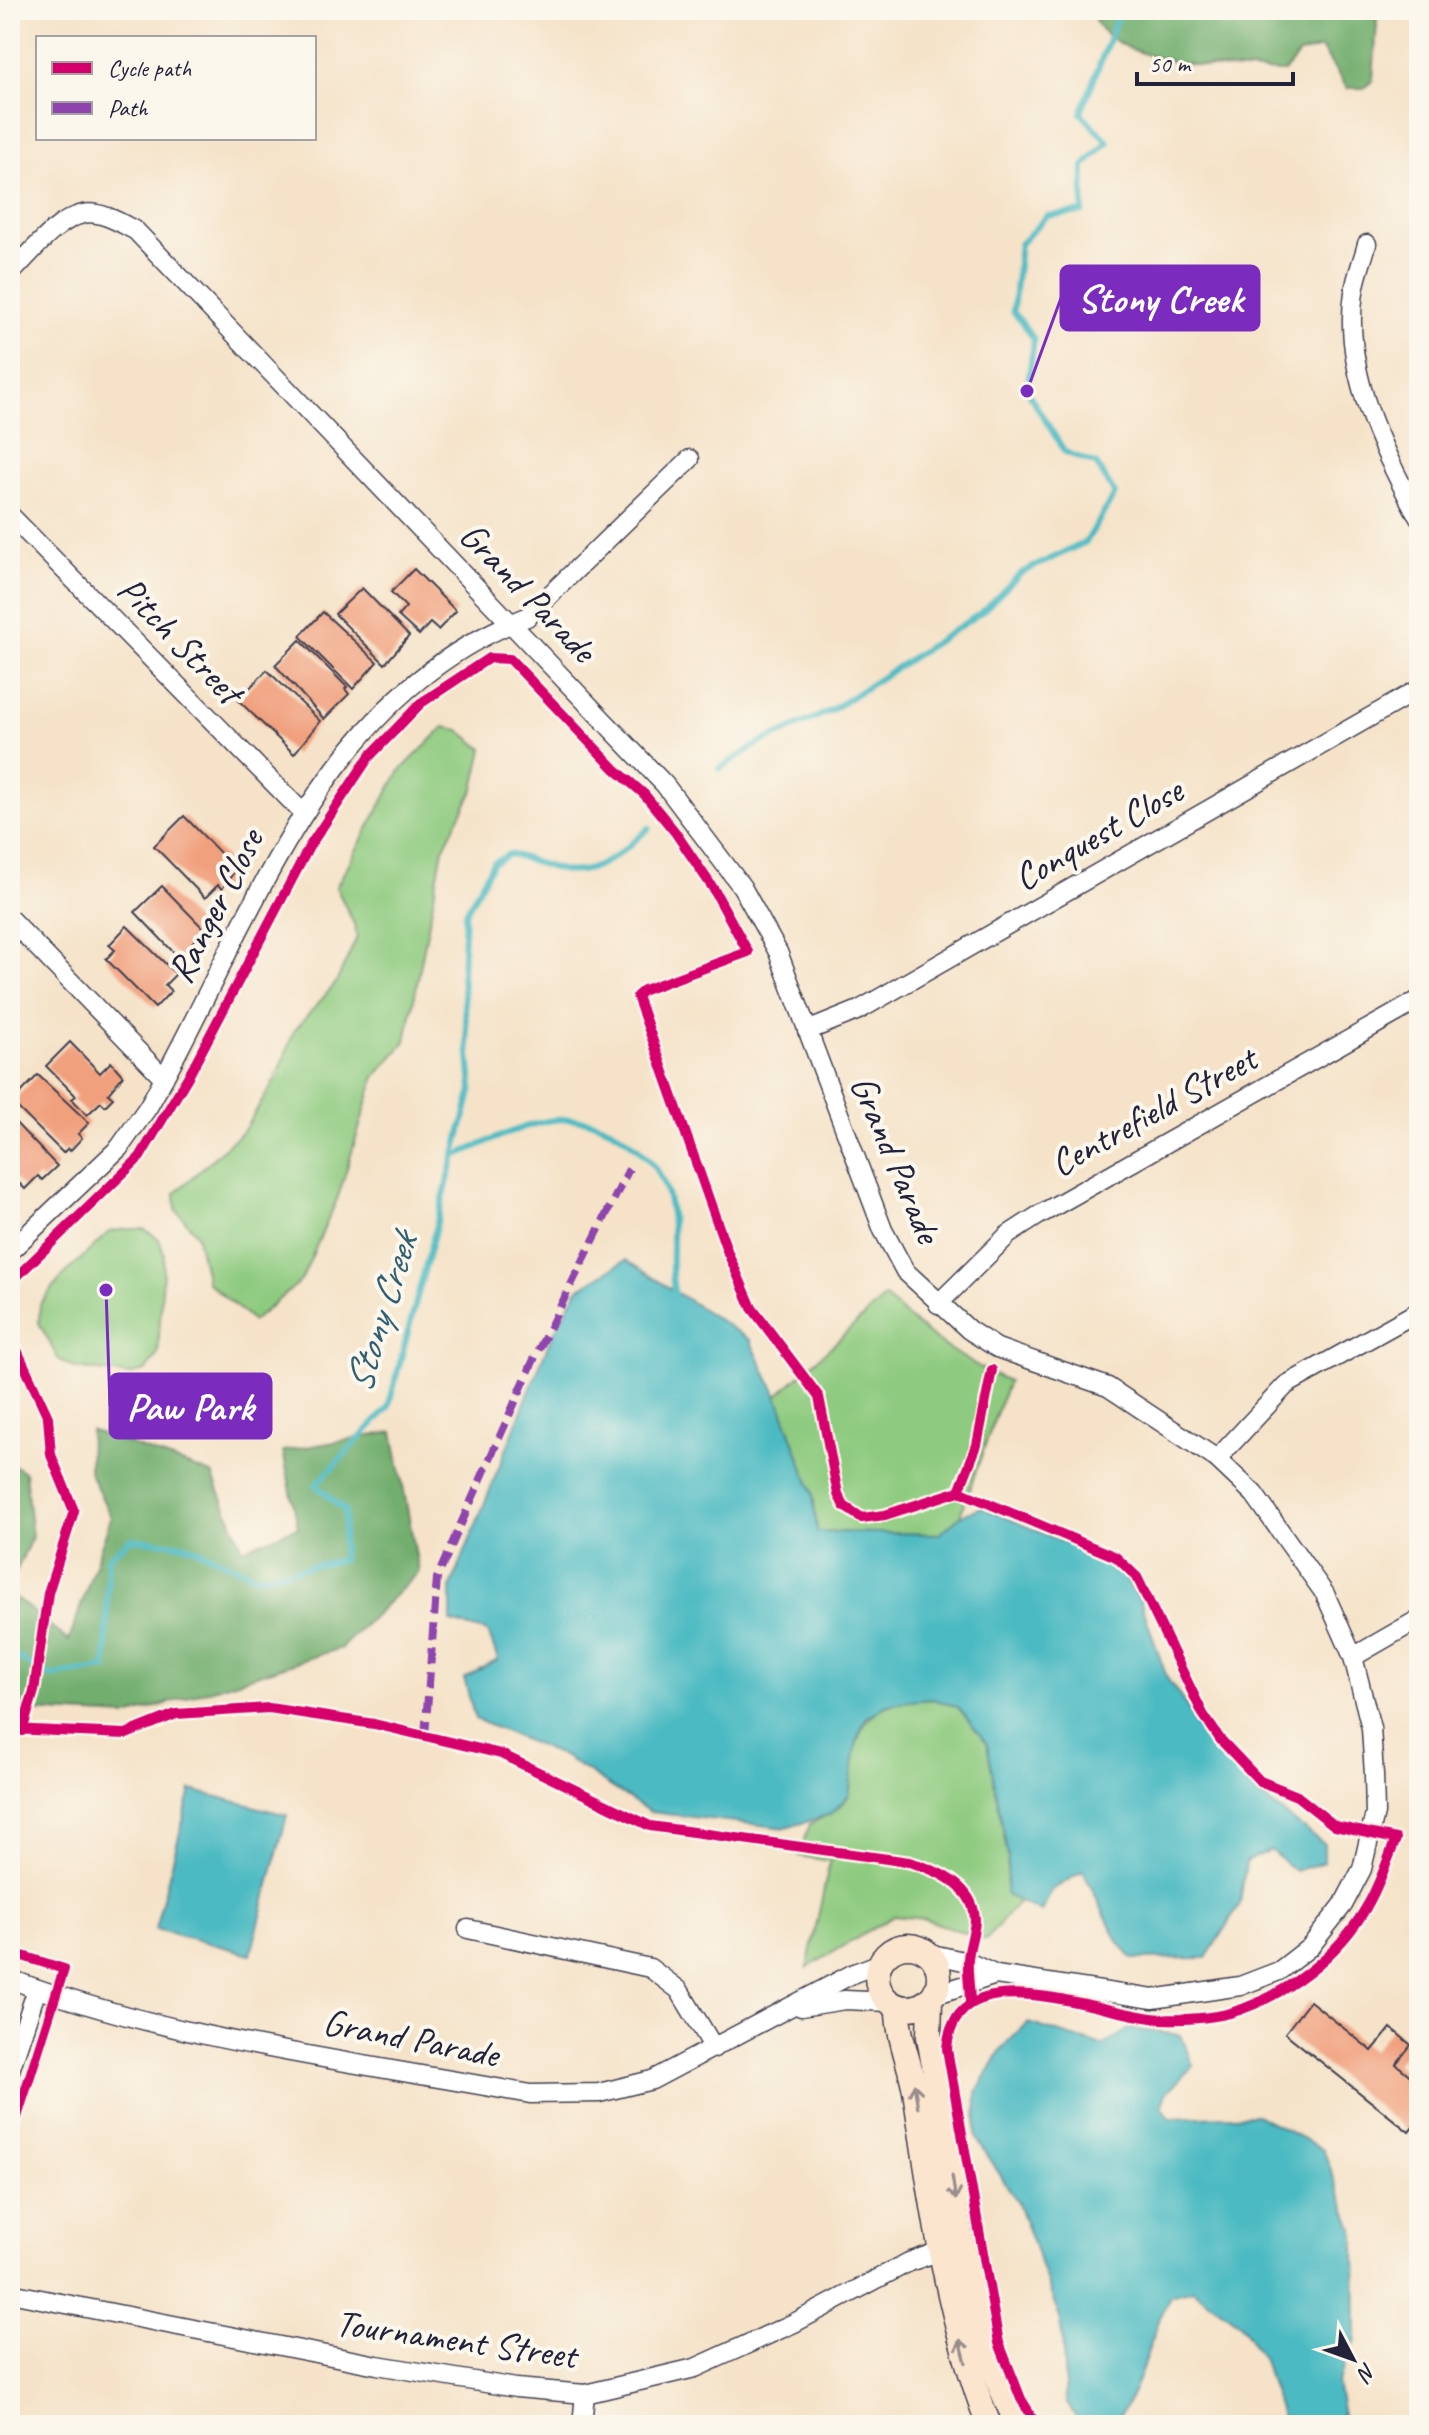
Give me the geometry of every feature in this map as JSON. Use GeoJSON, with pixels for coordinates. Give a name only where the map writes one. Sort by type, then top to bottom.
{"type":"FeatureCollection","features":[{"type":"Feature","properties":{"kind":"street","name":"Grand Parade"},"geometry":{"type":"LineString","coordinates":[[10,274],[59,227],[83,214],[109,217],[136,231],[665,785],[742,887],[778,952],[883,1230],[905,1271],[938,1304],[997,1348],[1108,1387],[1217,1459],[1254,1494],[1325,1594],[1353,1657],[1371,1728],[1375,1813],[1362,1869],[1343,1905],[1310,1947],[1279,1971],[1240,1986],[1153,1999],[996,1975],[968,1962],[927,1953]]}},
{"type":"Feature","properties":{"kind":"street"},"geometry":{"type":"LineString","coordinates":[[1367,244],[1354,291],[1352,327],[1357,358],[1368,406],[1384,450],[1419,518]]}},
{"type":"Feature","properties":{"kind":"street","name":"Ranger Close"},"geometry":{"type":"LineString","coordinates":[[10,1251],[119,1148],[164,1078],[302,812],[345,754],[409,687],[493,629],[527,617],[690,459]]}},
{"type":"Feature","properties":{"kind":"street","name":"Pitch Street"},"geometry":{"type":"LineString","coordinates":[[10,515],[302,812]]}},
{"type":"Feature","properties":{"kind":"street","name":"Conquest Close"},"geometry":{"type":"LineString","coordinates":[[807,1031],[859,1010],[1419,689]]}},
{"type":"Feature","properties":{"kind":"street"},"geometry":{"type":"LineString","coordinates":[[10,919],[164,1078]]}},
{"type":"Feature","properties":{"kind":"street","name":"Centrefield Street"},"geometry":{"type":"LineString","coordinates":[[938,1304],[1008,1235],[1039,1215],[1419,1000]]}},
{"type":"Feature","properties":{"kind":"street"},"geometry":{"type":"LineString","coordinates":[[1217,1459],[1286,1385],[1419,1311]]}},
{"type":"Feature","properties":{"kind":"street"},"geometry":{"type":"LineString","coordinates":[[1353,1657],[1419,1619]]}},
{"type":"Feature","properties":{"kind":"street"},"geometry":{"type":"LineString","coordinates":[[468,1929],[650,1968],[679,1990],[714,2048]]}},
{"type":"Feature","properties":{"kind":"street"},"geometry":{"type":"LineString","coordinates":[[989,2425],[968,2370],[939,2250],[893,2004],[878,1984],[881,1963],[897,1949],[918,1948],[927,1953],[938,1971],[932,1997],[929,2037],[975,2317],[998,2386],[1018,2425]]}},
{"type":"Feature","properties":{"kind":"street","name":"Grand Parade"},"geometry":{"type":"LineString","coordinates":[[10,1979],[138,2019],[214,2036],[530,2094],[599,2093],[652,2080],[854,1973],[881,1963]]}},
{"type":"Feature","properties":{"kind":"street","name":"Grand Parade"},"geometry":{"type":"LineString","coordinates":[[932,1997],[996,1975]]}},
{"type":"Feature","properties":{"kind":"street"},"geometry":{"type":"LineString","coordinates":[[10,2070],[37,1989]]}},
{"type":"Feature","properties":{"kind":"street"},"geometry":{"type":"LineString","coordinates":[[893,2004],[919,2006],[932,1997]]}},
{"type":"Feature","properties":{"kind":"street","name":"Grand Parade"},"geometry":{"type":"LineString","coordinates":[[790,2009],[845,2000],[893,2004]]}},
{"type":"Feature","properties":{"kind":"street","name":"Tournament Street"},"geometry":{"type":"LineString","coordinates":[[10,2293],[377,2365],[516,2388],[585,2394],[695,2368],[939,2250],[964,2243]]}},
{"type":"Feature","properties":{"kind":"street"},"geometry":{"type":"LineString","coordinates":[[582,2425],[585,2394]]}},
{"type":"Feature","properties":{"kind":"green space"},"geometry":{"type":"Polygon","coordinates":[[[1378,10],[1373,80],[1364,88],[1347,88],[1321,48],[1299,54],[1284,72],[1175,62],[1121,44],[1102,30],[1092,11],[1378,10]]]}},
{"type":"Feature","properties":{"kind":"green space"},"geometry":{"type":"Polygon","coordinates":[[[444,727],[459,730],[483,749],[474,789],[443,849],[406,1041],[375,1077],[338,1197],[301,1281],[253,1321],[207,1282],[196,1233],[176,1210],[175,1193],[244,1130],[277,1077],[294,1031],[336,983],[357,937],[355,926],[336,887],[399,772],[444,727]]]}},
{"type":"Feature","properties":{"kind":"green space"},"geometry":{"type":"Polygon","coordinates":[[[144,1229],[159,1239],[164,1254],[158,1354],[145,1371],[129,1375],[75,1368],[59,1360],[39,1323],[40,1304],[63,1276],[109,1232],[144,1229]]]}},
{"type":"Feature","properties":{"kind":"green space"},"geometry":{"type":"Polygon","coordinates":[[[885,1297],[943,1345],[1008,1381],[960,1516],[940,1534],[817,1532],[813,1494],[777,1396],[885,1297]]]}},
{"type":"Feature","properties":{"kind":"green space"},"geometry":{"type":"Polygon","coordinates":[[[90,1430],[212,1474],[243,1549],[298,1527],[283,1451],[393,1432],[419,1572],[341,1648],[128,1716],[10,1710],[10,1593],[69,1641],[111,1517],[89,1471],[90,1430]]]}},
{"type":"Feature","properties":{"kind":"green space"},"geometry":{"type":"Polygon","coordinates":[[[10,1463],[25,1472],[32,1537],[10,1584],[10,1463]]]}},
{"type":"Feature","properties":{"kind":"green space"},"geometry":{"type":"Polygon","coordinates":[[[933,1699],[958,1707],[987,1744],[1008,1856],[1006,1895],[1019,1901],[986,1940],[925,1919],[894,1916],[807,1968],[830,1861],[799,1856],[810,1824],[832,1812],[846,1799],[856,1745],[868,1719],[887,1706],[933,1699]]]}},
{"type":"Feature","properties":{"kind":"water"},"geometry":{"type":"Polygon","coordinates":[[[626,1260],[750,1340],[777,1396],[813,1494],[817,1532],[940,1534],[960,1516],[981,1507],[1113,1563],[1140,1600],[1167,1678],[1216,1749],[1259,1795],[1324,1844],[1324,1862],[1295,1871],[1270,1850],[1246,1862],[1240,1904],[1206,1958],[1132,1959],[1118,1941],[1083,1871],[1052,1890],[1041,1912],[1006,1895],[1008,1856],[987,1744],[958,1707],[933,1699],[909,1701],[887,1705],[866,1718],[857,1739],[849,1795],[831,1814],[786,1828],[650,1812],[565,1757],[475,1719],[464,1678],[498,1660],[488,1632],[451,1622],[451,1587],[550,1340],[578,1289],[626,1260]]]}},
{"type":"Feature","properties":{"kind":"water"},"geometry":{"type":"Polygon","coordinates":[[[191,1790],[287,1815],[251,1954],[155,1929],[191,1790]]]}},
{"type":"Feature","properties":{"kind":"water"},"geometry":{"type":"Polygon","coordinates":[[[1028,2023],[1103,2046],[1129,2029],[1181,2035],[1193,2066],[1166,2093],[1162,2106],[1170,2118],[1257,2115],[1323,2149],[1355,2234],[1356,2339],[1337,2384],[1345,2425],[1284,2425],[1262,2358],[1239,2323],[1193,2290],[1170,2296],[1132,2394],[1113,2425],[1081,2425],[1066,2402],[1061,2321],[1018,2203],[976,2137],[977,2092],[1002,2048],[1028,2023]]]}},
{"type":"Feature","properties":{"kind":"building"},"geometry":{"type":"Polygon","coordinates":[[[414,569],[456,611],[438,630],[430,623],[419,635],[398,616],[406,607],[391,592],[414,569]]]}},
{"type":"Feature","properties":{"kind":"building"},"geometry":{"type":"Polygon","coordinates":[[[362,588],[409,636],[385,664],[335,614],[362,588]]]}},
{"type":"Feature","properties":{"kind":"building"},"geometry":{"type":"Polygon","coordinates":[[[323,612],[377,662],[353,689],[300,636],[323,612]]]}},
{"type":"Feature","properties":{"kind":"building"},"geometry":{"type":"Polygon","coordinates":[[[300,640],[347,687],[345,689],[349,694],[324,719],[275,665],[300,640]]]}},
{"type":"Feature","properties":{"kind":"building"},"geometry":{"type":"Polygon","coordinates":[[[267,670],[320,721],[294,754],[238,700],[267,670]]]}},
{"type":"Feature","properties":{"kind":"building"},"geometry":{"type":"Polygon","coordinates":[[[184,816],[236,869],[222,889],[218,885],[205,898],[154,846],[184,816]]]}},
{"type":"Feature","properties":{"kind":"building"},"geometry":{"type":"Polygon","coordinates":[[[162,886],[204,929],[179,958],[135,912],[162,886]]]}},
{"type":"Feature","properties":{"kind":"building"},"geometry":{"type":"Polygon","coordinates":[[[127,926],[176,974],[165,985],[171,991],[155,1008],[106,959],[115,950],[109,945],[127,926]]]}},
{"type":"Feature","properties":{"kind":"building"},"geometry":{"type":"Polygon","coordinates":[[[70,1042],[100,1073],[111,1062],[123,1076],[108,1094],[113,1098],[105,1106],[101,1102],[87,1115],[72,1099],[76,1096],[46,1066],[70,1042]]]}},
{"type":"Feature","properties":{"kind":"building"},"geometry":{"type":"Polygon","coordinates":[[[38,1075],[89,1123],[78,1134],[82,1138],[70,1151],[68,1148],[63,1153],[12,1102],[38,1075]]]}},
{"type":"Feature","properties":{"kind":"building"},"geometry":{"type":"Polygon","coordinates":[[[10,1117],[57,1166],[42,1180],[38,1176],[25,1189],[10,1174],[10,1117]]]}},
{"type":"Feature","properties":{"kind":"building"},"geometry":{"type":"Polygon","coordinates":[[[1310,2001],[1372,2051],[1391,2028],[1411,2045],[1396,2064],[1419,2083],[1419,2120],[1409,2132],[1285,2033],[1310,2001]]]}},
{"type":"Feature","properties":{"kind":"waterway","name":"Stony Creek"},"geometry":{"type":"LineString","coordinates":[[719,769],[758,744],[830,711],[982,612],[1021,573],[1086,542],[1115,494],[1096,464],[1065,452],[1027,391],[1034,339],[1013,311],[1020,244],[1047,216],[1083,212],[1084,166],[1108,142],[1081,113],[1120,10]]}},
{"type":"Feature","properties":{"kind":"waterway","name":"Stony Creek"},"geometry":{"type":"LineString","coordinates":[[10,1653],[49,1676],[106,1668],[108,1557],[131,1539],[187,1545],[257,1577],[342,1560],[345,1511],[316,1485],[388,1408],[472,1089],[462,975],[465,914],[493,863],[510,854],[559,870],[589,869],[611,859],[649,828]]}},
{"type":"Feature","properties":{"kind":"waterway"},"geometry":{"type":"LineString","coordinates":[[455,1156],[546,1121],[568,1119],[590,1122],[612,1130],[649,1160],[665,1188],[672,1219],[672,1275],[676,1298]]}},
{"type":"Feature","properties":{"kind":"marked path"},"geometry":{"type":"LineString","coordinates":[[425,1736],[437,1578],[535,1357],[629,1169]]}},
{"type":"Feature","properties":{"kind":"cycle path"},"geometry":{"type":"LineString","coordinates":[[10,1283],[140,1157],[189,1075],[309,847],[369,757],[421,703],[489,658],[510,659],[615,769],[644,794],[675,832],[713,888],[748,952],[644,990],[637,996],[728,1253],[752,1308],[819,1397],[838,1494],[844,1506],[862,1518],[885,1515],[959,1491],[1116,1557],[1137,1577],[1203,1714],[1220,1739],[1260,1781],[1297,1796],[1335,1826],[1396,1839],[1371,1898],[1341,1942],[1326,1958],[1290,1985],[1250,2006],[1214,2016],[1163,2019],[1036,1995],[1003,1995],[976,2001],[956,2019],[947,2049],[999,2343],[1021,2399],[1037,2425]]}},
{"type":"Feature","properties":{"kind":"cycle path"},"geometry":{"type":"LineString","coordinates":[[10,1335],[48,1417],[51,1455],[74,1511],[48,1593],[34,1691],[22,1731]]}},
{"type":"Feature","properties":{"kind":"cycle path"},"geometry":{"type":"LineString","coordinates":[[959,1491],[977,1445],[992,1370]]}},
{"type":"Feature","properties":{"kind":"cycle path"},"geometry":{"type":"LineString","coordinates":[[10,1729],[126,1734],[176,1714],[269,1708],[374,1724],[501,1754],[650,1826],[909,1862],[942,1875],[969,1898],[975,1921],[968,1965],[970,2004]]}},
{"type":"Feature","properties":{"kind":"cycle path"},"geometry":{"type":"LineString","coordinates":[[10,1952],[64,1969],[10,2139]]}},
{"type":"Feature","properties":{"kind":"place","name":"Stony Creek"},"geometry":{"type":"Point","coordinates":[1027,391]}},
{"type":"Feature","properties":{"kind":"place","name":"Paw Park"},"geometry":{"type":"Point","coordinates":[106,1290]}}]}
